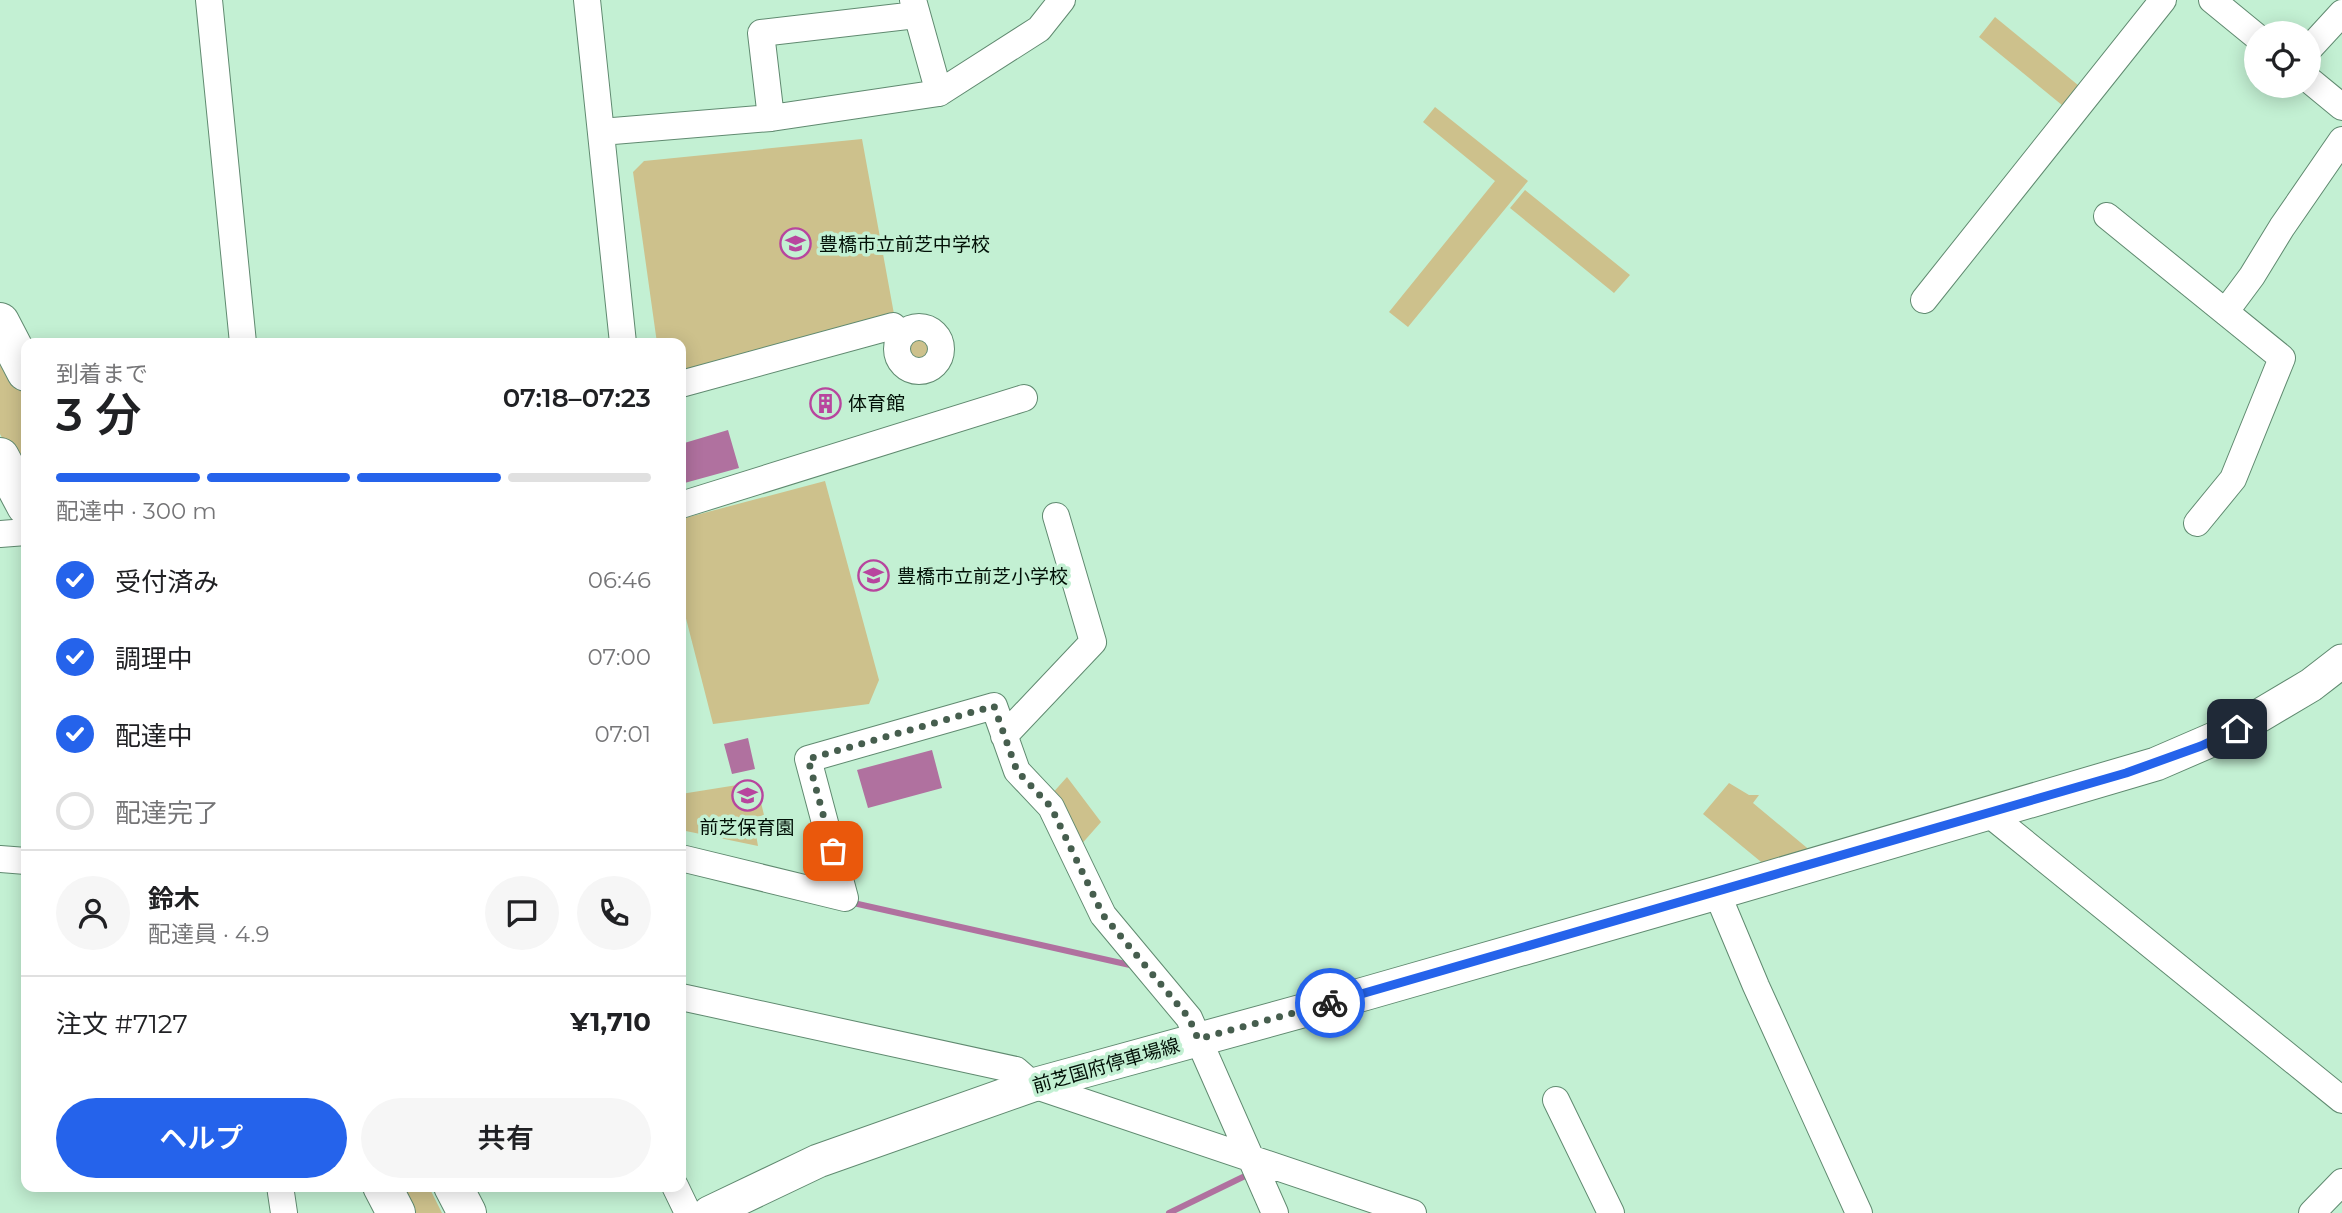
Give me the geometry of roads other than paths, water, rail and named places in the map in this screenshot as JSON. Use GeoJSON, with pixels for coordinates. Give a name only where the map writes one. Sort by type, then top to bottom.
{"type":"FeatureCollection","features":[{"type":"Feature","properties":{"kind":"highway"},"geometry":{"type":"LineString","coordinates":[[0,322],[21,362]]}},
{"type":"Feature","properties":{"kind":"highway"},"geometry":{"type":"LineString","coordinates":[[0,457],[21,497]]}},
{"type":"Feature","properties":{"kind":"highway"},"geometry":{"type":"LineString","coordinates":[[385,1192],[396,1213]]}},
{"type":"Feature","properties":{"kind":"highway"},"geometry":{"type":"LineString","coordinates":[[456,1192],[467,1213]]}},
{"type":"Feature","properties":{"kind":"main road","name":"前芝国府停車場線"},"geometry":{"type":"LineString","coordinates":[[709,1213],[818,1161],[1033,1085],[1717,893],[2146,767],[2201,746],[2276,708],[2342,661]]}},
{"type":"Feature","properties":{"kind":"street"},"geometry":{"type":"LineString","coordinates":[[208,0],[242,338]]}},
{"type":"Feature","properties":{"kind":"street"},"geometry":{"type":"LineString","coordinates":[[587,0],[622,338]]}},
{"type":"Feature","properties":{"kind":"street"},"geometry":{"type":"LineString","coordinates":[[601,132],[771,118],[939,93],[1039,29],[1062,0]]}},
{"type":"Feature","properties":{"kind":"street"},"geometry":{"type":"LineString","coordinates":[[1924,300],[2163,0]]}},
{"type":"Feature","properties":{"kind":"street"},"geometry":{"type":"LineString","coordinates":[[2212,0],[2244,26]]}},
{"type":"Feature","properties":{"kind":"street"},"geometry":{"type":"LineString","coordinates":[[771,118],[761,33],[915,7],[939,93]]}},
{"type":"Feature","properties":{"kind":"street"},"geometry":{"type":"LineString","coordinates":[[2321,36],[2342,13]]}},
{"type":"Feature","properties":{"kind":"street"},"geometry":{"type":"LineString","coordinates":[[2321,90],[2342,107]]}},
{"type":"Feature","properties":{"kind":"street"},"geometry":{"type":"LineString","coordinates":[[2226,311],[2342,140]]}},
{"type":"Feature","properties":{"kind":"street"},"geometry":{"type":"LineString","coordinates":[[2107,216],[2282,358],[2233,479],[2197,523]]}},
{"type":"Feature","properties":{"kind":"street"},"geometry":{"type":"LineString","coordinates":[[686,383],[893,326],[902,335]]}},
{"type":"Feature","properties":{"kind":"street"},"geometry":{"type":"LineString","coordinates":[[686,503],[1024,398]]}},
{"type":"Feature","properties":{"kind":"street"},"geometry":{"type":"LineString","coordinates":[[1004,736],[1093,642],[1056,516]]}},
{"type":"Feature","properties":{"kind":"street"},"geometry":{"type":"LineString","coordinates":[[0,534],[21,532]]}},
{"type":"Feature","properties":{"kind":"street"},"geometry":{"type":"LineString","coordinates":[[686,859],[845,898],[808,759],[994,706],[1017,771],[1051,807],[1103,915],[1189,1018],[1275,1213]]}},
{"type":"Feature","properties":{"kind":"street"},"geometry":{"type":"LineString","coordinates":[[1988,813],[2341,1098]]}},
{"type":"Feature","properties":{"kind":"street"},"geometry":{"type":"LineString","coordinates":[[0,859],[21,861]]}},
{"type":"Feature","properties":{"kind":"street"},"geometry":{"type":"LineString","coordinates":[[1717,893],[1859,1213]]}},
{"type":"Feature","properties":{"kind":"street"},"geometry":{"type":"LineString","coordinates":[[686,998],[1016,1070],[1033,1085],[1412,1213]]}},
{"type":"Feature","properties":{"kind":"street"},"geometry":{"type":"LineString","coordinates":[[1556,1100],[1611,1213]]}},
{"type":"Feature","properties":{"kind":"street"},"geometry":{"type":"LineString","coordinates":[[2312,1213],[2342,1182]]}},
{"type":"Feature","properties":{"kind":"street"},"geometry":{"type":"LineString","coordinates":[[281,1192],[284,1213]]}},
{"type":"Feature","properties":{"kind":"street"},"geometry":{"type":"LineString","coordinates":[[678,1192],[688,1213]]}},
{"type":"Feature","properties":{"kind":"waterway"},"geometry":{"type":"LineString","coordinates":[[849,902],[1130,965]]}},
{"type":"Feature","properties":{"kind":"waterway"},"geometry":{"type":"LineString","coordinates":[[1169,1213],[1245,1176]]}},
{"type":"Feature","properties":{"kind":"place","name":"豊橋市立前芝中学校"},"geometry":{"type":"Point","coordinates":[796,244]}},
{"type":"Feature","properties":{"kind":"place","name":"体育館"},"geometry":{"type":"Point","coordinates":[825,403]}},
{"type":"Feature","properties":{"kind":"place","name":"豊橋市立前芝小学校"},"geometry":{"type":"Point","coordinates":[874,576]}},
{"type":"Feature","properties":{"kind":"place","name":"前芝保育園"},"geometry":{"type":"Point","coordinates":[747,796]}}]}
